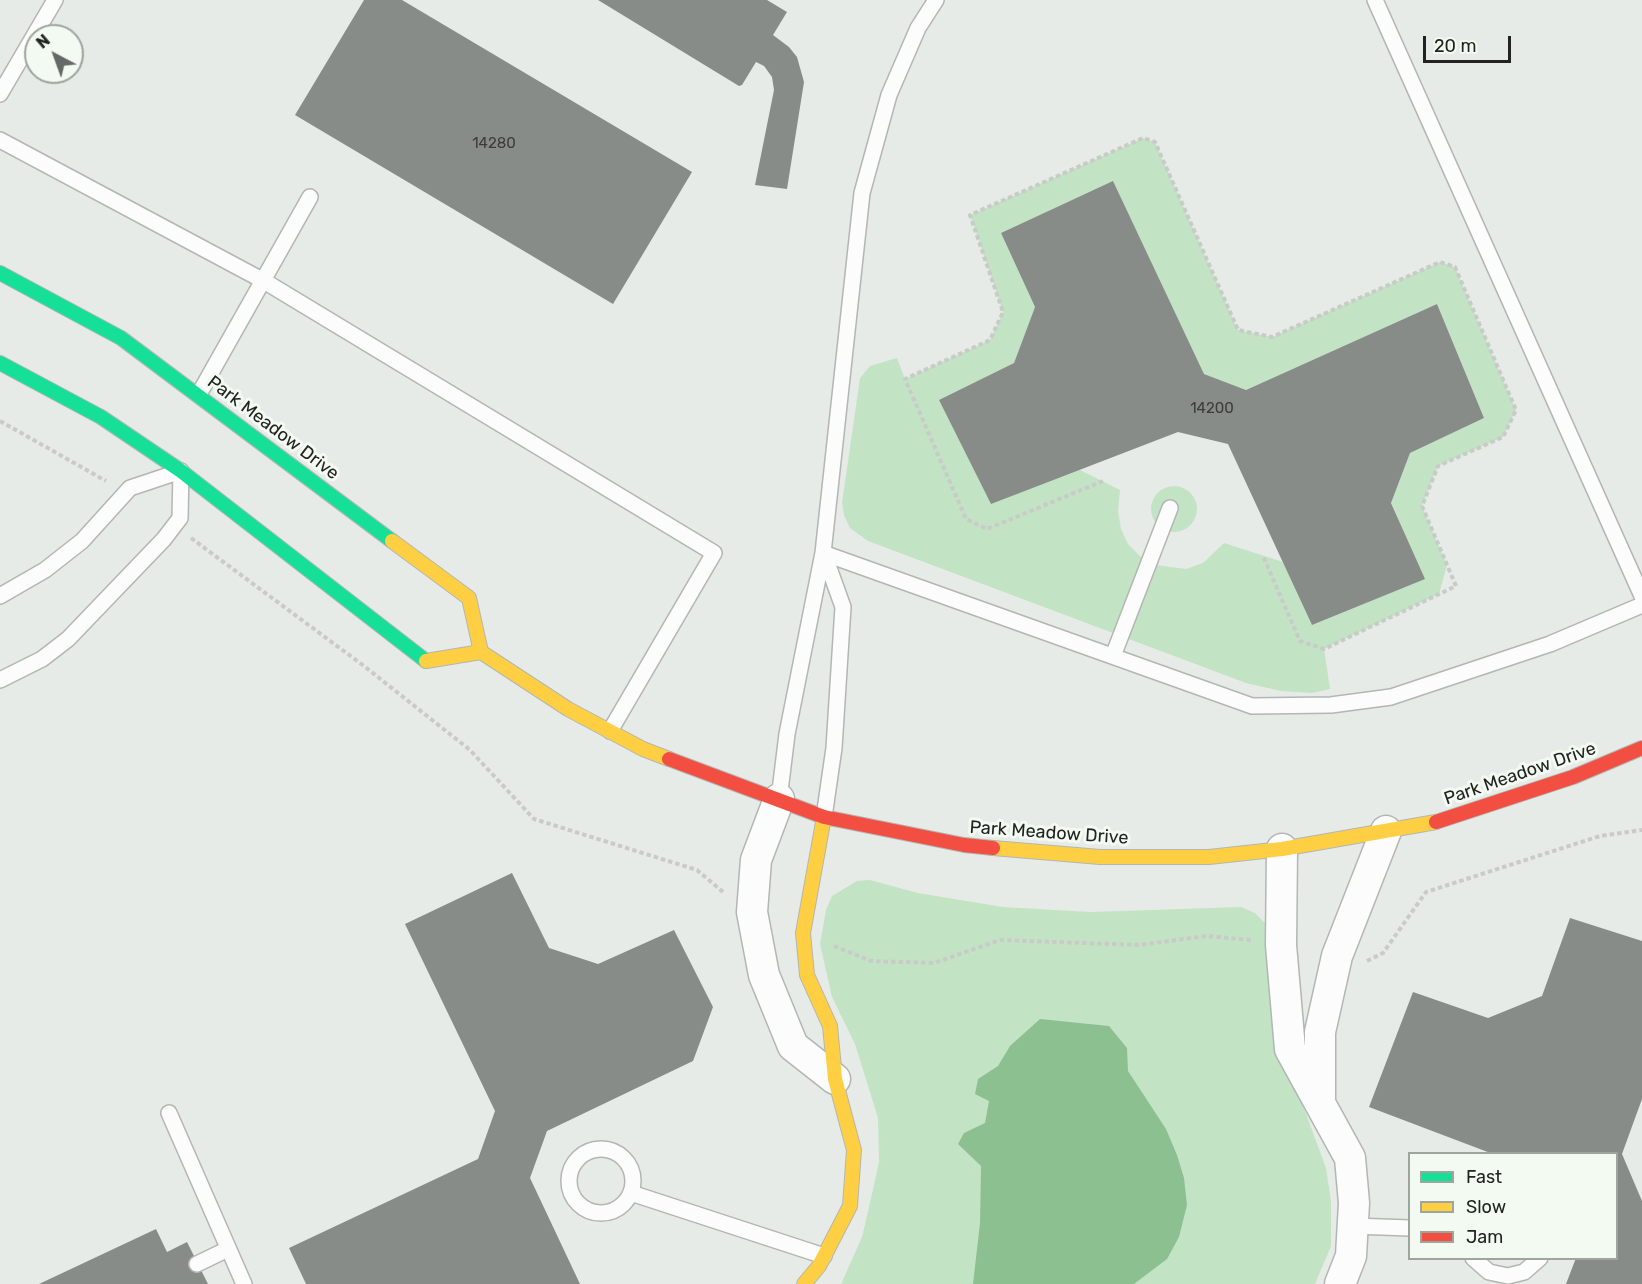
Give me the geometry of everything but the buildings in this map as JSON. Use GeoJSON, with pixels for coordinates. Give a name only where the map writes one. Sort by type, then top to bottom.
{"type":"FeatureCollection","features":[{"type":"Feature","properties":{"kind":"street","name":"Park Meadow Drive"},"geometry":{"type":"LineString","coordinates":[[0,273],[56,301],[121,338],[199,394],[469,598],[481,652],[568,709],[644,749],[824,817],[964,845],[1100,857],[1209,856],[1282,849],[1430,824],[1574,777],[1642,748]]}},
{"type":"Feature","properties":{"kind":"street"},"geometry":{"type":"LineString","coordinates":[[0,363],[101,417],[181,471],[428,662],[481,652]]}},
{"type":"Feature","properties":{"kind":"street"},"geometry":{"type":"LineString","coordinates":[[779,799],[756,860],[752,912],[764,975],[793,1046],[835,1078]]}},
{"type":"Feature","properties":{"kind":"street"},"geometry":{"type":"LineString","coordinates":[[804,1284],[824,1256],[850,1206],[854,1150],[835,1078],[830,1026],[807,975],[803,933],[824,817]]}},
{"type":"Feature","properties":{"kind":"street"},"geometry":{"type":"LineString","coordinates":[[1320,1103],[1320,1032],[1337,956],[1386,831]]}},
{"type":"Feature","properties":{"kind":"street"},"geometry":{"type":"LineString","coordinates":[[1282,849],[1281,945],[1290,1049],[1350,1158],[1353,1226],[1351,1256],[1340,1284]]}},
{"type":"Feature","properties":{"kind":"lane"},"geometry":{"type":"LineString","coordinates":[[0,94],[56,0]]}},
{"type":"Feature","properties":{"kind":"lane"},"geometry":{"type":"LineString","coordinates":[[779,799],[787,734],[823,553],[862,193],[889,95],[918,28],[936,0]]}},
{"type":"Feature","properties":{"kind":"lane"},"geometry":{"type":"LineString","coordinates":[[1375,0],[1642,596]]}},
{"type":"Feature","properties":{"kind":"lane"},"geometry":{"type":"LineString","coordinates":[[0,140],[264,281],[714,553],[610,731]]}},
{"type":"Feature","properties":{"kind":"lane"},"geometry":{"type":"LineString","coordinates":[[199,394],[310,197]]}},
{"type":"Feature","properties":{"kind":"lane"},"geometry":{"type":"LineString","coordinates":[[0,596],[45,570],[82,541],[130,488],[181,471],[180,518],[164,539],[68,639],[42,659],[1,678]]}},
{"type":"Feature","properties":{"kind":"lane"},"geometry":{"type":"LineString","coordinates":[[1113,656],[1170,508]]}},
{"type":"Feature","properties":{"kind":"lane"},"geometry":{"type":"LineString","coordinates":[[823,553],[1252,706],[1331,705],[1391,696],[1449,679],[1568,637],[1642,605]]}},
{"type":"Feature","properties":{"kind":"lane"},"geometry":{"type":"LineString","coordinates":[[823,553],[843,607],[834,748],[824,817]]}},
{"type":"Feature","properties":{"kind":"lane"},"geometry":{"type":"LineString","coordinates":[[169,1113],[244,1284]]}},
{"type":"Feature","properties":{"kind":"lane"},"geometry":{"type":"LineString","coordinates":[[603,1148],[616,1151],[625,1158],[632,1169],[634,1185],[631,1193],[616,1210],[600,1214],[589,1211],[578,1204],[571,1193],[568,1177],[573,1163],[587,1151],[603,1148]]}},
{"type":"Feature","properties":{"kind":"lane"},"geometry":{"type":"LineString","coordinates":[[631,1193],[824,1256]]}},
{"type":"Feature","properties":{"kind":"lane"},"geometry":{"type":"LineString","coordinates":[[1353,1226],[1408,1228]]}},
{"type":"Feature","properties":{"kind":"lane"},"geometry":{"type":"LineString","coordinates":[[197,1264],[228,1249]]}},
{"type":"Feature","properties":{"kind":"lane"},"geometry":{"type":"LineString","coordinates":[[1475,1260],[1489,1272],[1508,1276],[1524,1272],[1538,1260]]}},
{"type":"Feature","properties":{"kind":"path"},"geometry":{"type":"LineString","coordinates":[[1103,481],[987,529],[966,519],[905,379],[990,340],[1003,312],[970,216],[1143,138],[1155,142],[1238,330],[1272,337],[1440,262],[1455,267],[1516,410],[1503,437],[1438,466],[1422,506],[1456,586],[1324,650],[1300,641],[1263,556]]}},
{"type":"Feature","properties":{"kind":"shaded area"},"geometry":{"type":"Polygon","coordinates":[[[1143,138],[1155,142],[1238,330],[1272,337],[1440,262],[1455,267],[1516,410],[1503,437],[1438,466],[1422,506],[1447,565],[1439,594],[1324,649],[1330,689],[1312,693],[1281,691],[1246,683],[868,541],[850,528],[842,503],[860,378],[870,366],[897,358],[905,379],[990,340],[1003,312],[970,215],[1143,138]],[[1113,182],[1001,233],[1035,307],[1014,363],[940,400],[1120,490],[1118,511],[1121,529],[1128,544],[1140,556],[1155,565],[1186,569],[1203,563],[1224,543],[1283,562],[1312,625],[1424,579],[1391,502],[1410,453],[1484,418],[1437,304],[1246,390],[1204,374],[1113,182]]]}},
{"type":"Feature","properties":{"kind":"shaded area"},"geometry":{"type":"Polygon","coordinates":[[[1174,486],[1190,493],[1197,509],[1190,525],[1174,532],[1158,525],[1151,509],[1158,493],[1174,486]]]}},
{"type":"Feature","properties":{"kind":"shaded area"},"geometry":{"type":"Polygon","coordinates":[[[870,880],[918,893],[1003,907],[1090,912],[1241,907],[1255,913],[1266,924],[1288,1065],[1326,1168],[1331,1201],[1331,1246],[1315,1284],[841,1284],[862,1237],[874,1185],[879,1162],[878,1118],[855,1044],[832,997],[820,944],[826,910],[832,896],[857,881],[870,880]]]}},
{"type":"Feature","properties":{"kind":"shaded area"},"geometry":{"type":"Polygon","coordinates":[[[1040,1019],[1109,1026],[1127,1048],[1128,1071],[1166,1129],[1177,1155],[1184,1178],[1187,1205],[1179,1237],[1167,1259],[1134,1284],[973,1284],[980,1223],[981,1166],[958,1144],[964,1133],[985,1123],[989,1101],[975,1094],[978,1079],[998,1066],[1010,1046],[1040,1019]]]}},
{"type":"Feature","properties":{"kind":"traffic: fast"},"geometry":{"type":"LineString","coordinates":[[0,273],[121,338],[392,541]]}},
{"type":"Feature","properties":{"kind":"traffic: fast"},"geometry":{"type":"LineString","coordinates":[[0,363],[101,417],[181,471],[426,661]]}},
{"type":"Feature","properties":{"kind":"traffic: slow"},"geometry":{"type":"LineString","coordinates":[[392,541],[469,598],[481,652]]}},
{"type":"Feature","properties":{"kind":"traffic: slow"},"geometry":{"type":"LineString","coordinates":[[426,661],[481,652],[568,709],[643,749],[669,759]]}},
{"type":"Feature","properties":{"kind":"traffic: slow"},"geometry":{"type":"LineString","coordinates":[[804,1284],[819,1266],[850,1206],[854,1150],[835,1079],[830,1026],[807,975],[803,933],[824,817]]}},
{"type":"Feature","properties":{"kind":"traffic: slow"},"geometry":{"type":"LineString","coordinates":[[993,848],[1100,857],[1209,857],[1282,849],[1436,822]]}},
{"type":"Feature","properties":{"kind":"traffic: jam"},"geometry":{"type":"LineString","coordinates":[[1436,822],[1573,777],[1642,748]]}},
{"type":"Feature","properties":{"kind":"traffic: jam"},"geometry":{"type":"LineString","coordinates":[[669,759],[824,817],[964,845],[993,848]]}}]}
